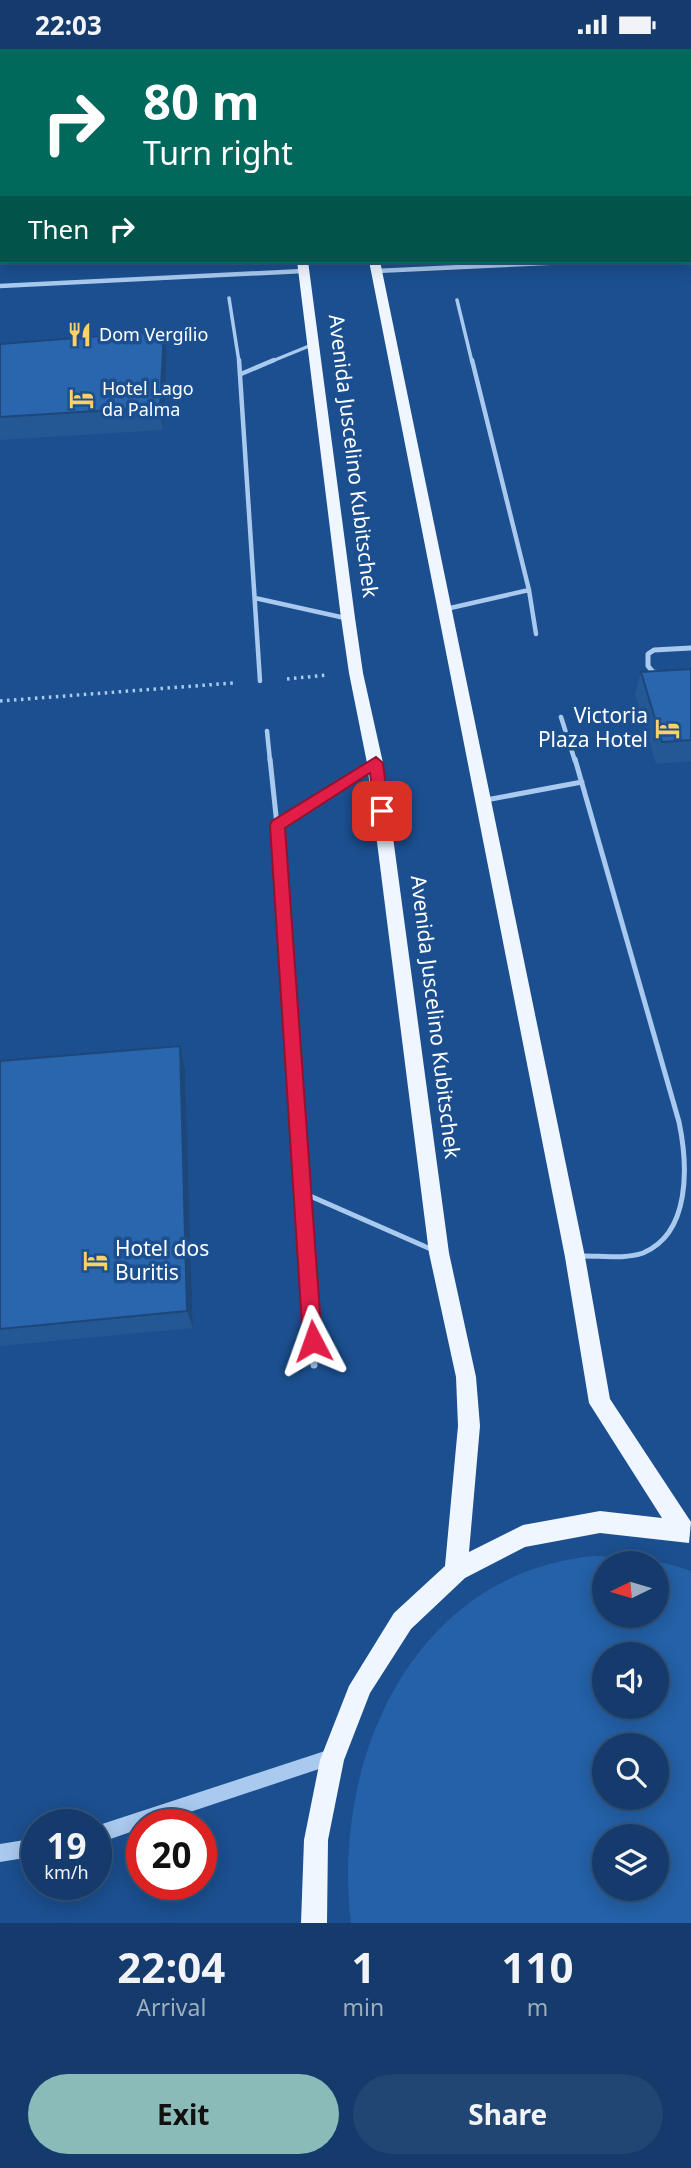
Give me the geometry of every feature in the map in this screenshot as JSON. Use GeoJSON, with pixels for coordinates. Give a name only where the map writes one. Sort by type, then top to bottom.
{"type":"FeatureCollection","features":[{"type":"Feature","properties":{"kind":"main road","name":"Avenida Juscelino Kubitschek"},"geometry":{"type":"LineString","coordinates":[[302,266],[356,673],[376,763],[439,1253],[466,1377],[469,1426],[456,1572]]}},
{"type":"Feature","properties":{"kind":"main road"},"geometry":{"type":"LineString","coordinates":[[375,266],[575,1257],[600,1403],[687,1532]]}},
{"type":"Feature","properties":{"kind":"main road"},"geometry":{"type":"LineString","coordinates":[[314,1923],[312,1891],[316,1828],[331,1757],[354,1695],[375,1658],[412,1610],[456,1572],[503,1544],[555,1527],[627,1521],[687,1532]]}},
{"type":"Feature","properties":{"kind":"street"},"geometry":{"type":"LineString","coordinates":[[375,266],[503,263]]}},
{"type":"Feature","properties":{"kind":"street"},"geometry":{"type":"LineString","coordinates":[[0,286],[302,266]]}},
{"type":"Feature","properties":{"kind":"street"},"geometry":{"type":"LineString","coordinates":[[671,672],[653,672],[646,663],[646,656],[654,650],[691,648]]}},
{"type":"Feature","properties":{"kind":"street"},"geometry":{"type":"LineString","coordinates":[[112,1830],[331,1757]]}},
{"type":"Feature","properties":{"kind":"street"},"geometry":{"type":"LineString","coordinates":[[0,1853],[21,1850]]}},
{"type":"Feature","properties":{"kind":"lane"},"geometry":{"type":"LineString","coordinates":[[229,298],[241,374],[260,681]]}},
{"type":"Feature","properties":{"kind":"lane"},"geometry":{"type":"LineString","coordinates":[[457,300],[529,590],[536,634]]}},
{"type":"Feature","properties":{"kind":"lane"},"geometry":{"type":"LineString","coordinates":[[241,374],[314,344]]}},
{"type":"Feature","properties":{"kind":"lane"},"geometry":{"type":"LineString","coordinates":[[443,610],[529,590]]}},
{"type":"Feature","properties":{"kind":"lane"},"geometry":{"type":"LineString","coordinates":[[256,598],[348,618]]}},
{"type":"Feature","properties":{"kind":"lane"},"geometry":{"type":"LineString","coordinates":[[561,717],[679,1122],[689,1162],[690,1198]]}},
{"type":"Feature","properties":{"kind":"lane"},"geometry":{"type":"LineString","coordinates":[[267,731],[277,825],[314,1365]]}},
{"type":"Feature","properties":{"kind":"lane"},"geometry":{"type":"LineString","coordinates":[[277,825],[376,763]]}},
{"type":"Feature","properties":{"kind":"lane"},"geometry":{"type":"LineString","coordinates":[[482,801],[582,782]]}},
{"type":"Feature","properties":{"kind":"lane"},"geometry":{"type":"LineString","coordinates":[[302,1192],[439,1253]]}},
{"type":"Feature","properties":{"kind":"lane"},"geometry":{"type":"LineString","coordinates":[[575,1257],[641,1254],[662,1245],[681,1230]]}},
{"type":"Feature","properties":{"kind":"path"},"geometry":{"type":"LineString","coordinates":[[0,701],[356,673]]}},
{"type":"Feature","properties":{"kind":"shaded area"},"geometry":{"type":"Polygon","coordinates":[[[592,1556],[592,1628],[669,1628],[669,1565],[691,1571],[691,1923],[351,1923],[348,1861],[355,1799],[371,1740],[397,1685],[432,1637],[477,1598],[531,1570],[592,1556]]]}},
{"type":"Feature","properties":{"kind":"building","name":"Hotel Lago da Palma"},"geometry":{"type":"Polygon","coordinates":[[[164,331],[160,407],[0,417],[0,344],[164,331]]]}},
{"type":"Feature","properties":{"kind":"building"},"geometry":{"type":"Polygon","coordinates":[[[691,669],[691,740],[662,742],[641,672],[691,669]]]}},
{"type":"Feature","properties":{"kind":"building","name":"Hotel dos Buritis"},"geometry":{"type":"Polygon","coordinates":[[[180,1046],[187,1311],[0,1329],[0,1061],[180,1046]]]}},
{"type":"Feature","properties":{"kind":"place","name":"Dom Vergílio"},"geometry":{"type":"Point","coordinates":[79,335]}},
{"type":"Feature","properties":{"kind":"place","name":"Hotel Lago da Palma"},"geometry":{"type":"Point","coordinates":[82,399]}},
{"type":"Feature","properties":{"kind":"place","name":"Victoria Plaza Hotel"},"geometry":{"type":"Point","coordinates":[668,728]}},
{"type":"Feature","properties":{"kind":"place","name":"Hotel dos Buritis"},"geometry":{"type":"Point","coordinates":[95,1261]}},
{"type":"Feature","properties":{"kind":"route"},"geometry":{"type":"LineString","coordinates":[[313,1341],[277,825],[376,763],[382,811]]}}]}
